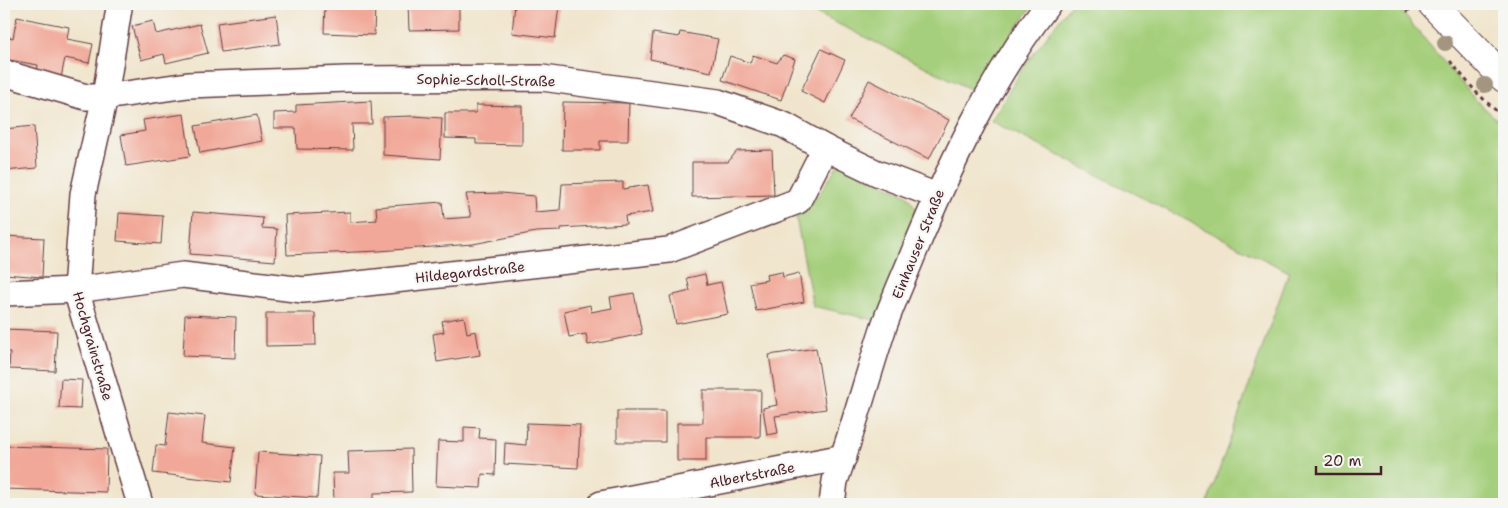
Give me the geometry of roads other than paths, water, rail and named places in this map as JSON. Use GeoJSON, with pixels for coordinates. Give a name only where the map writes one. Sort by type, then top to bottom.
{"type":"FeatureCollection","features":[{"type":"Feature","properties":{"kind":"street","name":"Einhauser Straße"},"geometry":{"type":"LineString","coordinates":[[832,504],[835,481],[885,324],[937,196],[991,88],[1048,4]]}},
{"type":"Feature","properties":{"kind":"street"},"geometry":{"type":"LineString","coordinates":[[1432,4],[1504,78]]}},
{"type":"Feature","properties":{"kind":"street","name":"Hochgrainstraße"},"geometry":{"type":"LineString","coordinates":[[119,8],[105,97],[83,194],[76,290],[140,504]]}},
{"type":"Feature","properties":{"kind":"street"},"geometry":{"type":"LineString","coordinates":[[4,73],[86,97],[105,97]]}},
{"type":"Feature","properties":{"kind":"street","name":"Sophie-Scholl-Straße"},"geometry":{"type":"LineString","coordinates":[[105,97],[188,85],[208,84],[347,78],[542,78],[718,102],[784,125],[825,148],[877,173],[937,196]]}},
{"type":"Feature","properties":{"kind":"street","name":"Hildegardstraße"},"geometry":{"type":"LineString","coordinates":[[4,293],[76,290],[183,275],[303,290],[669,250],[798,201],[825,148]]}},
{"type":"Feature","properties":{"kind":"street","name":"Albertstraße"},"geometry":{"type":"LineString","coordinates":[[601,504],[844,457]]}}]}
